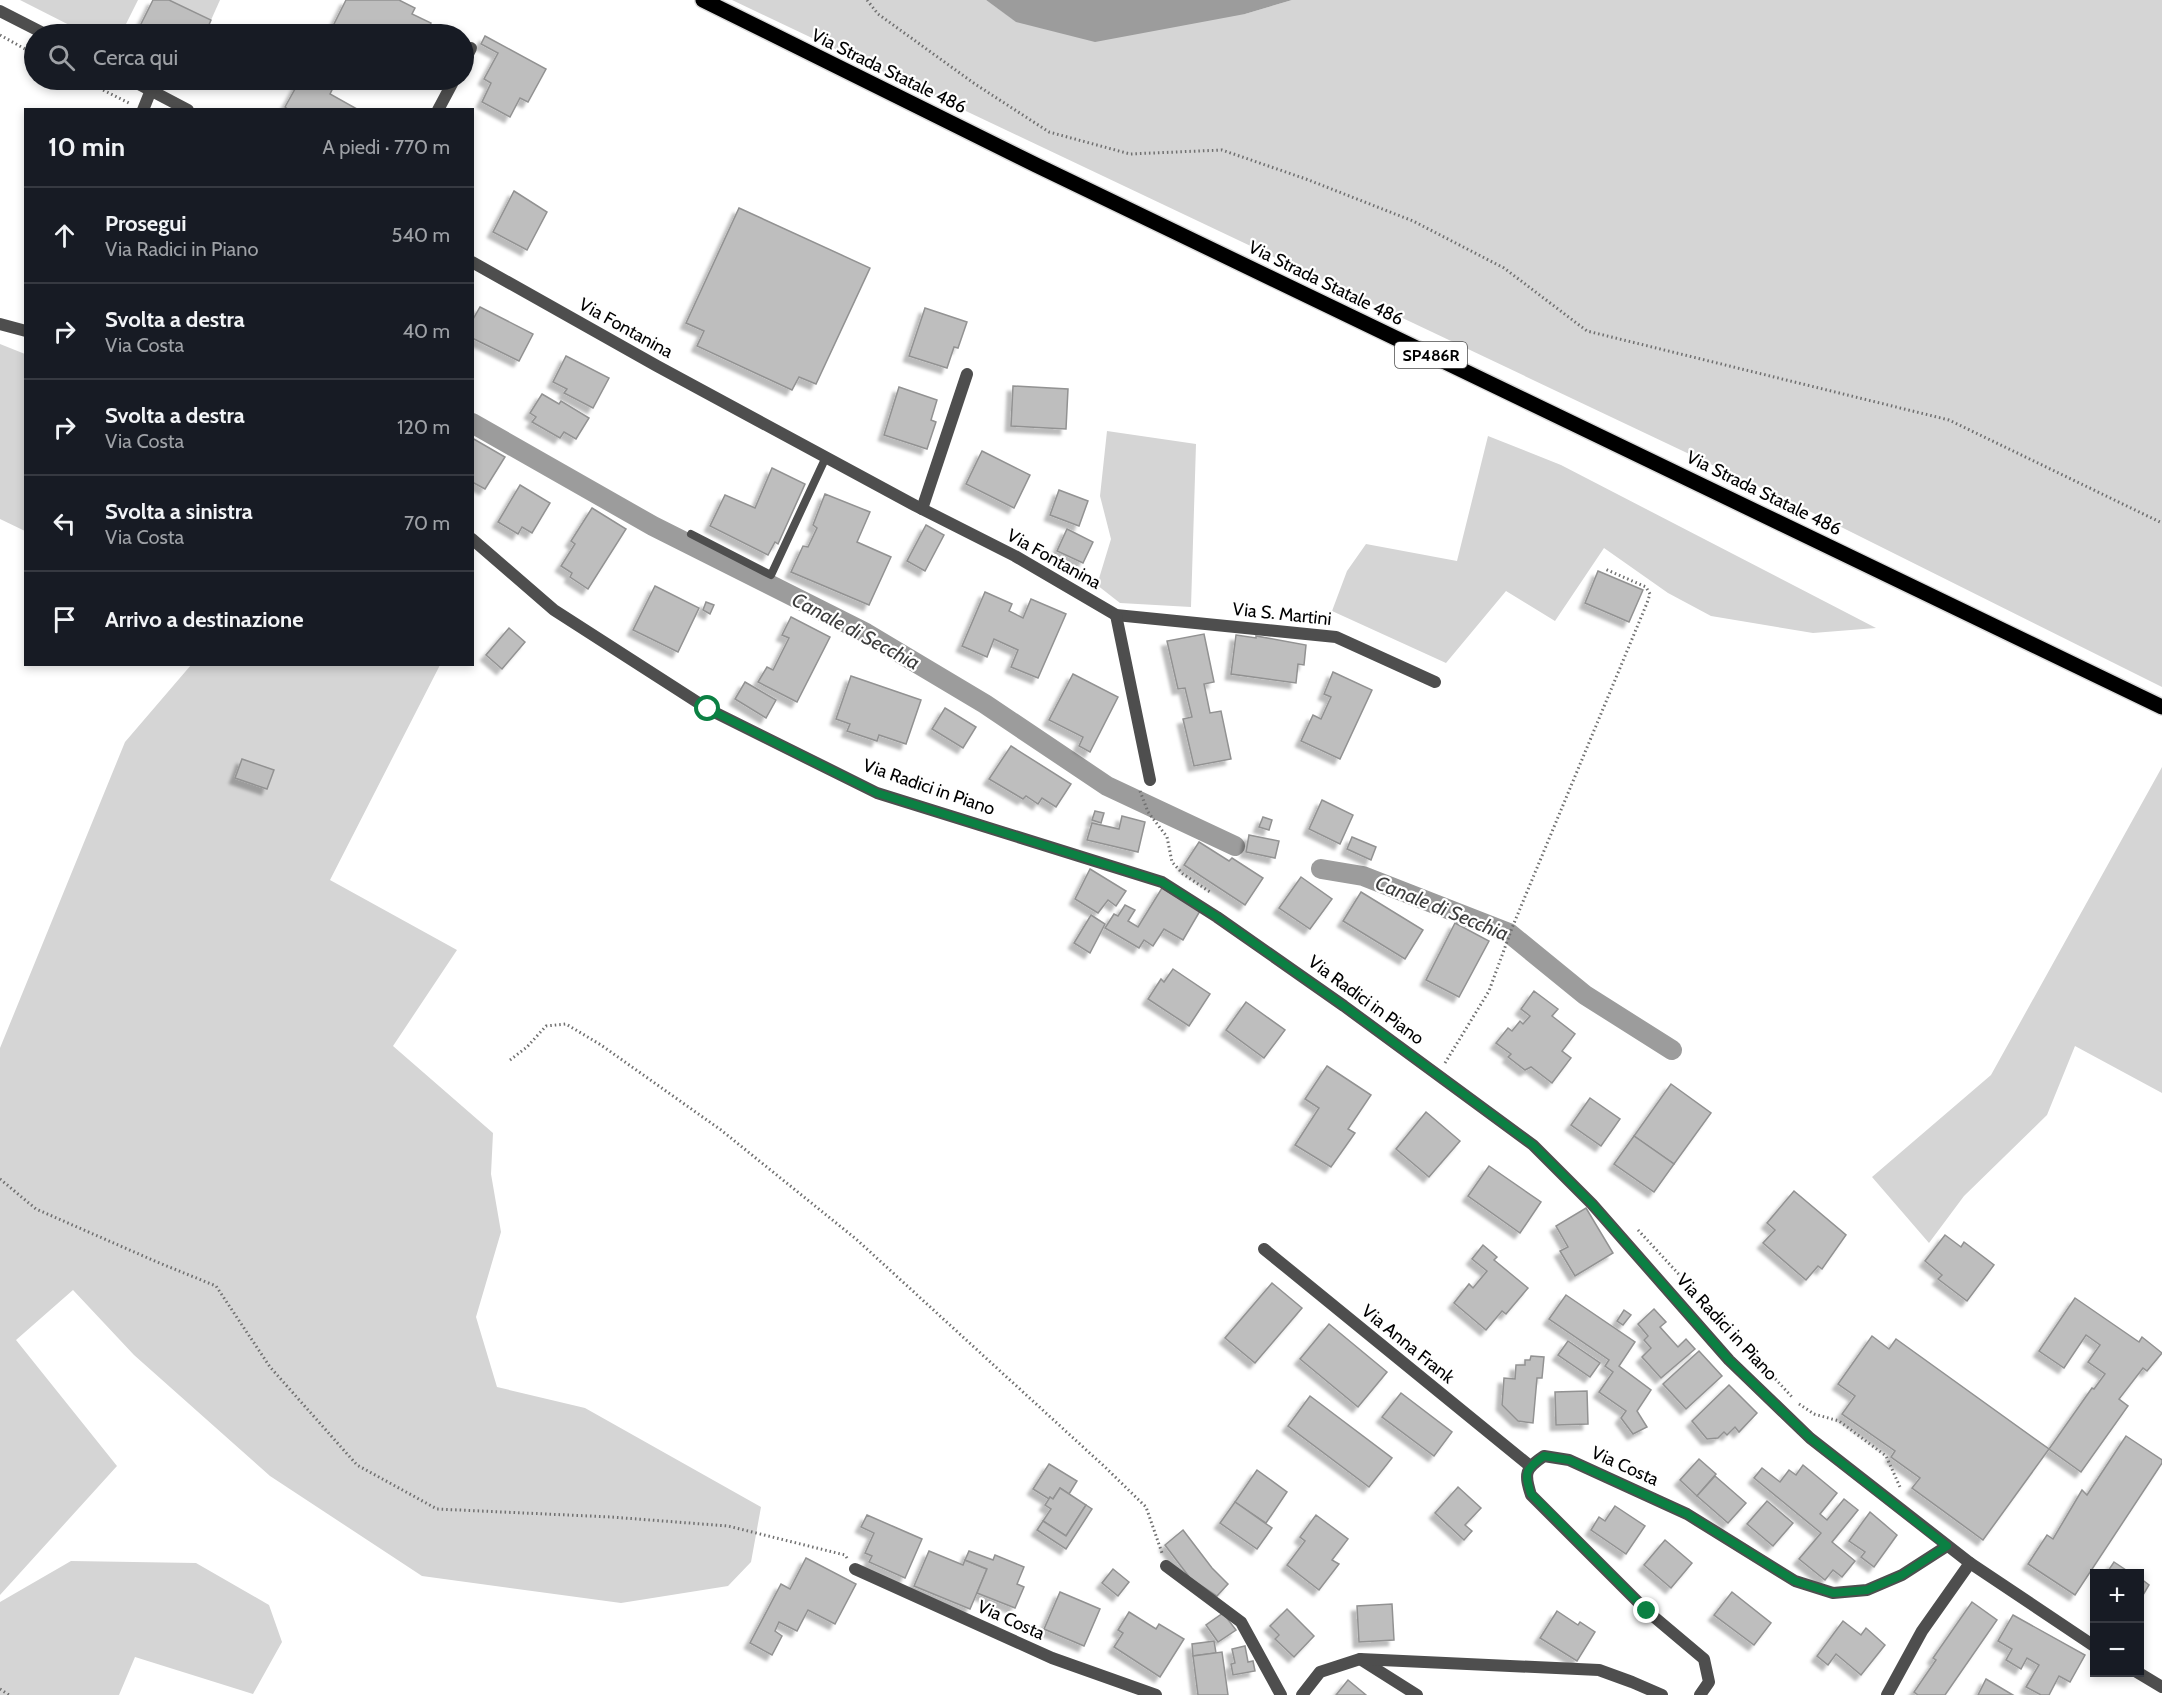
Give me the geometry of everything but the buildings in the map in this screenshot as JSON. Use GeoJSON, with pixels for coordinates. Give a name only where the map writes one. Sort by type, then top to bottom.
{"type":"FeatureCollection","features":[{"type":"Feature","properties":{"kind":"main road","name":"Via Strada Statale 486"},"geometry":{"type":"LineString","coordinates":[[702,0],[1046,171],[2162,707]]}},
{"type":"Feature","properties":{"kind":"street"},"geometry":{"type":"LineString","coordinates":[[0,11],[25,24]]}},
{"type":"Feature","properties":{"kind":"street"},"geometry":{"type":"LineString","coordinates":[[143,108],[151,90],[184,108]]}},
{"type":"Feature","properties":{"kind":"street"},"geometry":{"type":"LineString","coordinates":[[439,108],[449,90]]}},
{"type":"Feature","properties":{"kind":"street","name":"Via Fontanina"},"geometry":{"type":"LineString","coordinates":[[474,263],[657,366],[922,509],[1015,556],[1116,615]]}},
{"type":"Feature","properties":{"kind":"street"},"geometry":{"type":"LineString","coordinates":[[0,324],[24,330]]}},
{"type":"Feature","properties":{"kind":"street"},"geometry":{"type":"LineString","coordinates":[[922,509],[967,374]]}},
{"type":"Feature","properties":{"kind":"street","name":"Via Radici in Piano"},"geometry":{"type":"LineString","coordinates":[[474,541],[554,610],[708,709],[877,793],[1162,882],[1273,956],[1533,1145],[1592,1204],[1729,1360],[1810,1438],[1970,1563],[2090,1643]]}},
{"type":"Feature","properties":{"kind":"street"},"geometry":{"type":"LineString","coordinates":[[1116,615],[1144,781]]}},
{"type":"Feature","properties":{"kind":"street","name":"Via S. Martini"},"geometry":{"type":"LineString","coordinates":[[1116,615],[1336,637],[1435,682]]}},
{"type":"Feature","properties":{"kind":"street","name":"Via Anna Frank"},"geometry":{"type":"LineString","coordinates":[[1264,1249],[1530,1466]]}},
{"type":"Feature","properties":{"kind":"street","name":"Via Costa"},"geometry":{"type":"LineString","coordinates":[[1530,1466],[1544,1456],[1569,1460],[1687,1514],[1795,1581],[1833,1593],[1867,1590],[1902,1575],[1947,1546]]}},
{"type":"Feature","properties":{"kind":"street"},"geometry":{"type":"LineString","coordinates":[[1530,1466],[1526,1478],[1531,1494],[1647,1611],[1704,1659],[1709,1682],[1701,1695]]}},
{"type":"Feature","properties":{"kind":"street"},"geometry":{"type":"LineString","coordinates":[[1887,1695],[1922,1631],[1970,1563]]}},
{"type":"Feature","properties":{"kind":"street"},"geometry":{"type":"LineString","coordinates":[[1166,1566],[1241,1622],[1281,1695]]}},
{"type":"Feature","properties":{"kind":"street","name":"Via Costa"},"geometry":{"type":"LineString","coordinates":[[855,1569],[1052,1658],[1156,1695]]}},
{"type":"Feature","properties":{"kind":"street"},"geometry":{"type":"LineString","coordinates":[[1302,1695],[1320,1672],[1360,1659],[1599,1670],[1662,1695]]}},
{"type":"Feature","properties":{"kind":"street"},"geometry":{"type":"LineString","coordinates":[[1360,1659],[1417,1695]]}},
{"type":"Feature","properties":{"kind":"street"},"geometry":{"type":"LineString","coordinates":[[2144,1676],[2162,1687]]}},
{"type":"Feature","properties":{"kind":"lane"},"geometry":{"type":"LineString","coordinates":[[691,534],[771,574],[826,457]]}},
{"type":"Feature","properties":{"kind":"path"},"geometry":{"type":"LineString","coordinates":[[867,0],[878,14],[975,84],[1049,132],[1130,154],[1222,150],[1306,179],[1413,221],[1504,268],[1587,331],[1949,420],[2162,523]]}},
{"type":"Feature","properties":{"kind":"path"},"geometry":{"type":"LineString","coordinates":[[0,34],[24,48]]}},
{"type":"Feature","properties":{"kind":"path"},"geometry":{"type":"LineString","coordinates":[[103,90],[141,108]]}},
{"type":"Feature","properties":{"kind":"path"},"geometry":{"type":"LineString","coordinates":[[1437,1074],[1489,991],[1512,928],[1650,594],[1646,587],[1605,569]]}},
{"type":"Feature","properties":{"kind":"path"},"geometry":{"type":"LineString","coordinates":[[1144,781],[1141,794],[1148,812]]}},
{"type":"Feature","properties":{"kind":"path"},"geometry":{"type":"LineString","coordinates":[[510,1060],[527,1047],[546,1026],[566,1024],[601,1045],[721,1130],[856,1239],[1138,1499],[1146,1507],[1166,1566]]}},
{"type":"Feature","properties":{"kind":"path"},"geometry":{"type":"LineString","coordinates":[[0,1179],[36,1209],[216,1286],[270,1367],[357,1465],[437,1509],[611,1517],[728,1526],[845,1555],[855,1569]]}},
{"type":"Feature","properties":{"kind":"path"},"geometry":{"type":"LineString","coordinates":[[0,1689],[9,1695]]}},
{"type":"Feature","properties":{"kind":"shaded area"},"geometry":{"type":"Polygon","coordinates":[[[20,0],[138,0],[126,24],[67,24],[20,0]]]}},
{"type":"Feature","properties":{"kind":"shaded area"},"geometry":{"type":"Polygon","coordinates":[[[169,0],[220,0],[211,20],[169,0]]]}},
{"type":"Feature","properties":{"kind":"shaded area"},"geometry":{"type":"Polygon","coordinates":[[[732,0],[986,0],[1017,22],[1245,14],[1292,0],[2162,0],[2162,687],[1803,508],[732,0]]]}},
{"type":"Feature","properties":{"kind":"shaded area"},"geometry":{"type":"Polygon","coordinates":[[[986,0],[1292,0],[1245,14],[1095,42],[1016,22],[986,0]]]}},
{"type":"Feature","properties":{"kind":"shaded area"},"geometry":{"type":"Polygon","coordinates":[[[0,344],[24,354],[24,531],[0,519],[0,344]]]}},
{"type":"Feature","properties":{"kind":"shaded area"},"geometry":{"type":"Polygon","coordinates":[[[1107,431],[1196,444],[1191,607],[1120,603],[1097,585],[1111,539],[1100,496],[1107,431]]]}},
{"type":"Feature","properties":{"kind":"shaded area"},"geometry":{"type":"Polygon","coordinates":[[[1488,436],[1561,465],[1876,628],[1813,633],[1711,616],[1668,593],[1604,548],[1555,621],[1506,591],[1446,663],[1332,611],[1347,571],[1366,544],[1457,561],[1488,436]]]}},
{"type":"Feature","properties":{"kind":"shaded area"},"geometry":{"type":"Polygon","coordinates":[[[190,666],[439,666],[330,880],[457,950],[393,1046],[493,1133],[491,1174],[501,1232],[476,1317],[497,1387],[585,1408],[761,1507],[751,1562],[728,1586],[621,1603],[422,1576],[270,1476],[134,1355],[73,1290],[16,1340],[117,1466],[0,1595],[0,1048],[125,742],[190,666]]]}},
{"type":"Feature","properties":{"kind":"shaded area"},"geometry":{"type":"Polygon","coordinates":[[[2162,767],[2162,1093],[2075,1046],[2047,1115],[1964,1196],[1929,1243],[1872,1177],[1991,1075],[2162,767]]]}},
{"type":"Feature","properties":{"kind":"shaded area"},"geometry":{"type":"Polygon","coordinates":[[[71,1561],[196,1563],[269,1605],[282,1642],[253,1694],[135,1657],[119,1695],[0,1695],[0,1602],[71,1561]]]}},
{"type":"Feature","properties":{"kind":"waterway","name":"Canale di Secchia"},"geometry":{"type":"LineString","coordinates":[[474,424],[653,526],[866,633],[985,704],[1107,786],[1235,846]]}},
{"type":"Feature","properties":{"kind":"waterway","name":"Canale di Secchia"},"geometry":{"type":"LineString","coordinates":[[1321,869],[1363,876],[1509,933],[1585,995],[1672,1050]]}},
{"type":"Feature","properties":{"kind":"route"},"geometry":{"type":"LineString","coordinates":[[708,709],[877,793],[1162,882],[1217,917],[1344,1006],[1533,1145],[1592,1204],[1729,1360],[1810,1438],[1947,1546],[1902,1575],[1867,1590],[1833,1593],[1795,1581],[1687,1514],[1569,1460],[1544,1456],[1530,1466],[1526,1478],[1531,1494],[1647,1611]]}}]}
